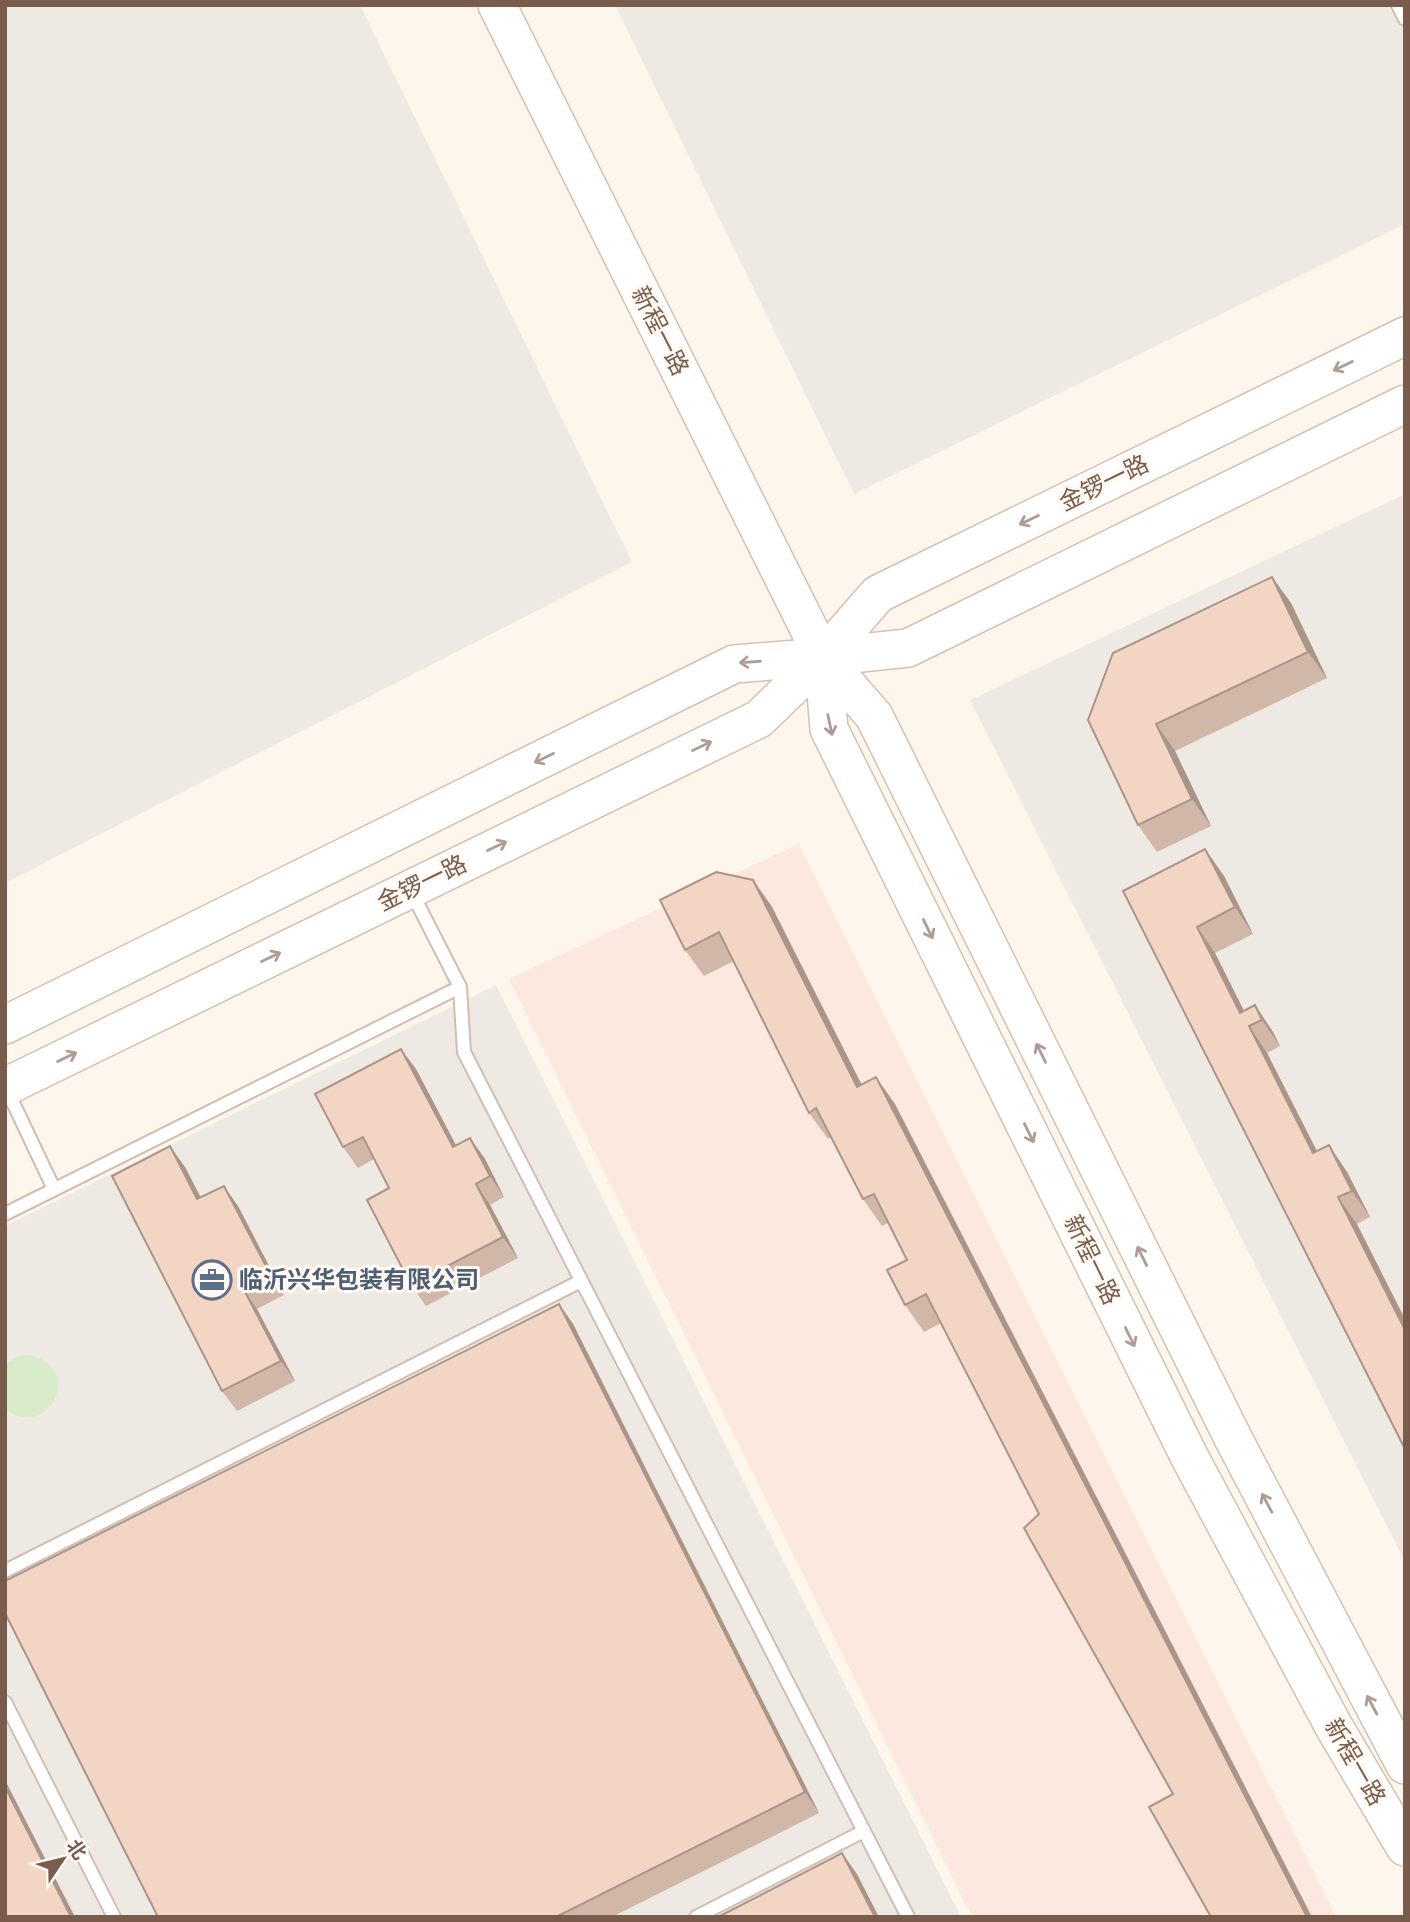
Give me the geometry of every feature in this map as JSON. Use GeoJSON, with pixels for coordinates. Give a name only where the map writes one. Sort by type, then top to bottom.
{"type":"FeatureCollection","features":[{"type":"Feature","properties":{"kind":"main road","name":"新程一路"},"geometry":{"type":"LineString","coordinates":[[497,5],[823,657],[873,716],[1227,1428],[1405,1765]]}},
{"type":"Feature","properties":{"kind":"main road","name":"金锣一路"},"geometry":{"type":"LineString","coordinates":[[5,1086],[759,719],[823,657],[878,594],[1405,336]]}},
{"type":"Feature","properties":{"kind":"main road"},"geometry":{"type":"LineString","coordinates":[[5,1025],[734,664],[908,648],[1405,404]]}},
{"type":"Feature","properties":{"kind":"main road","name":"新程一路"},"geometry":{"type":"LineString","coordinates":[[823,657],[829,730],[1189,1456],[1333,1725],[1405,1847]]}},
{"type":"Feature","properties":{"kind":"lane"},"geometry":{"type":"LineString","coordinates":[[1398,5],[1405,19]]}},
{"type":"Feature","properties":{"kind":"lane"},"geometry":{"type":"LineString","coordinates":[[410,889],[460,986],[464,1052],[862,1832],[908,1917]]}},
{"type":"Feature","properties":{"kind":"lane"},"geometry":{"type":"LineString","coordinates":[[5,1214],[460,986]]}},
{"type":"Feature","properties":{"kind":"lane"},"geometry":{"type":"LineString","coordinates":[[5,1086],[54,1189]]}},
{"type":"Feature","properties":{"kind":"lane"},"geometry":{"type":"LineString","coordinates":[[5,1571],[582,1281]]}},
{"type":"Feature","properties":{"kind":"lane"},"geometry":{"type":"LineString","coordinates":[[5,1702],[114,1917]]}},
{"type":"Feature","properties":{"kind":"lane"},"geometry":{"type":"LineString","coordinates":[[696,1917],[862,1832]]}},
{"type":"Feature","properties":{"kind":"shaded area"},"geometry":{"type":"Polygon","coordinates":[[[5,5],[360,5],[632,562],[5,883],[5,5]]]}},
{"type":"Feature","properties":{"kind":"shaded area"},"geometry":{"type":"Polygon","coordinates":[[[615,5],[1405,5],[1405,224],[854,494],[615,5]]]}},
{"type":"Feature","properties":{"kind":"shaded area"},"geometry":{"type":"Polygon","coordinates":[[[1405,494],[1405,1562],[970,700],[1405,494]]]}},
{"type":"Feature","properties":{"kind":"shaded area"},"geometry":{"type":"Polygon","coordinates":[[[799,844],[1336,1917],[972,1917],[509,979],[799,844]]]}},
{"type":"Feature","properties":{"kind":"shaded area"},"geometry":{"type":"Polygon","coordinates":[[[496,985],[961,1917],[5,1917],[5,1226],[496,985]]]}},
{"type":"Feature","properties":{"kind":"green space"},"geometry":{"type":"Polygon","coordinates":[[[29,1355],[47,1362],[56,1374],[58,1387],[54,1400],[46,1410],[34,1417],[20,1417],[5,1408],[5,1365],[18,1356],[29,1355]]]}},
{"type":"Feature","properties":{"kind":"building"},"geometry":{"type":"Polygon","coordinates":[[[1272,577],[1308,652],[1156,724],[1192,799],[1138,825],[1088,720],[1113,653],[1272,577]]]}},
{"type":"Feature","properties":{"kind":"building"},"geometry":{"type":"Polygon","coordinates":[[[1205,849],[1235,907],[1197,927],[1240,1013],[1255,1005],[1262,1020],[1249,1026],[1313,1153],[1329,1145],[1352,1191],[1338,1197],[1405,1330],[1405,1449],[1123,891],[1205,849]]]}},
{"type":"Feature","properties":{"kind":"building"},"geometry":{"type":"Polygon","coordinates":[[[716,872],[753,880],[857,1087],[876,1077],[1307,1917],[1211,1917],[1149,1807],[1173,1794],[1024,1528],[1039,1514],[926,1294],[905,1305],[887,1270],[907,1260],[874,1194],[863,1199],[816,1108],[809,1113],[719,932],[685,950],[660,900],[716,872]]]}},
{"type":"Feature","properties":{"kind":"building"},"geometry":{"type":"Polygon","coordinates":[[[401,1049],[453,1147],[470,1138],[490,1176],[476,1184],[503,1237],[411,1285],[367,1200],[389,1188],[363,1137],[343,1147],[315,1094],[401,1049]]]}},
{"type":"Feature","properties":{"kind":"building"},"geometry":{"type":"Polygon","coordinates":[[[170,1146],[197,1199],[224,1186],[270,1274],[243,1288],[281,1361],[222,1391],[112,1176],[170,1146]]]}},
{"type":"Feature","properties":{"kind":"building"},"geometry":{"type":"Polygon","coordinates":[[[559,1304],[805,1792],[556,1917],[158,1917],[5,1613],[5,1581],[559,1304]]]}},
{"type":"Feature","properties":{"kind":"building"},"geometry":{"type":"Polygon","coordinates":[[[5,1787],[71,1917],[5,1917],[5,1787]]]}},
{"type":"Feature","properties":{"kind":"building"},"geometry":{"type":"Polygon","coordinates":[[[842,1853],[875,1917],[718,1917],[842,1853]]]}},
{"type":"Feature","properties":{"kind":"place","name":"临沂兴华包装有限公司"},"geometry":{"type":"Point","coordinates":[212,1280]}}]}
